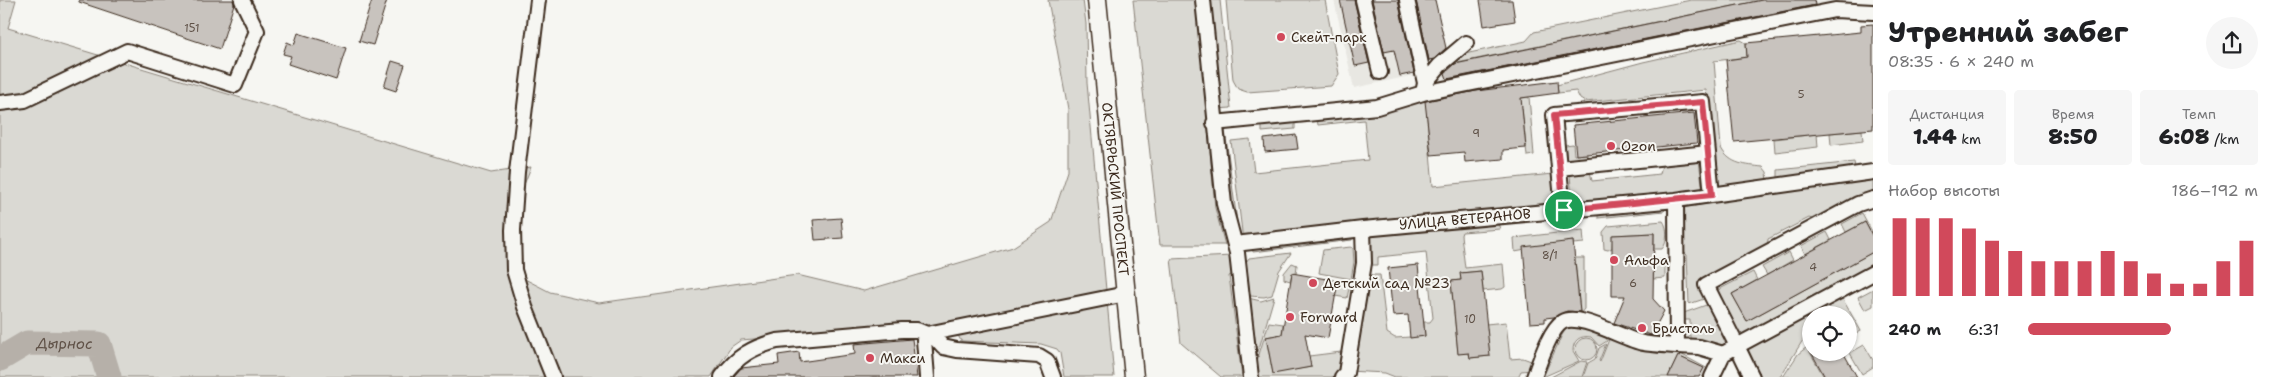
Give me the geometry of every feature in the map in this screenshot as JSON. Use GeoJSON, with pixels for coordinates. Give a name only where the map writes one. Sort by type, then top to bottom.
{"type":"FeatureCollection","features":[{"type":"Feature","properties":{"kind":"main road","name":"ОКТЯБРЬСКИЙ ПРОСПЕКТ"},"geometry":{"type":"LineString","coordinates":[[1097,0],[1134,377]]}},
{"type":"Feature","properties":{"kind":"street"},"geometry":{"type":"LineString","coordinates":[[0,103],[24,100],[127,51],[235,85],[256,31],[242,0]]}},
{"type":"Feature","properties":{"kind":"street"},"geometry":{"type":"LineString","coordinates":[[538,0],[517,172],[513,230],[514,270],[524,307],[553,377]]}},
{"type":"Feature","properties":{"kind":"street"},"geometry":{"type":"LineString","coordinates":[[1203,0],[1214,123],[1224,204],[1235,244],[1251,377]]}},
{"type":"Feature","properties":{"kind":"street"},"geometry":{"type":"LineString","coordinates":[[1363,0],[1380,72]]}},
{"type":"Feature","properties":{"kind":"street"},"geometry":{"type":"LineString","coordinates":[[1407,0],[1424,88]]}},
{"type":"Feature","properties":{"kind":"street"},"geometry":{"type":"LineString","coordinates":[[1214,123],[1377,107],[1424,88],[1835,10],[1867,8]]}},
{"type":"Feature","properties":{"kind":"street"},"geometry":{"type":"LineString","coordinates":[[1424,88],[1440,65],[1466,43]]}},
{"type":"Feature","properties":{"kind":"street"},"geometry":{"type":"LineString","coordinates":[[1564,210],[1554,115],[1703,102],[1712,195]]}},
{"type":"Feature","properties":{"kind":"street"},"geometry":{"type":"LineString","coordinates":[[1559,168],[1708,153]]}},
{"type":"Feature","properties":{"kind":"street","name":"УЛИЦА ВЕТЕРАНОВ"},"geometry":{"type":"LineString","coordinates":[[1235,244],[1362,229],[1676,200],[1873,172]]}},
{"type":"Feature","properties":{"kind":"street"},"geometry":{"type":"LineString","coordinates":[[1752,377],[1706,285],[1858,204],[1873,199]]}},
{"type":"Feature","properties":{"kind":"street"},"geometry":{"type":"LineString","coordinates":[[1676,200],[1677,346]]}},
{"type":"Feature","properties":{"kind":"street"},"geometry":{"type":"LineString","coordinates":[[1342,377],[1346,373],[1364,263],[1362,229]]}},
{"type":"Feature","properties":{"kind":"street"},"geometry":{"type":"LineString","coordinates":[[1712,377],[1723,354],[1873,273]]}},
{"type":"Feature","properties":{"kind":"street"},"geometry":{"type":"LineString","coordinates":[[927,334],[1126,294]]}},
{"type":"Feature","properties":{"kind":"street"},"geometry":{"type":"LineString","coordinates":[[1534,377],[1554,330],[1562,322],[1571,320],[1582,321],[1642,343],[1699,347],[1723,354]]}},
{"type":"Feature","properties":{"kind":"street"},"geometry":{"type":"LineString","coordinates":[[722,377],[741,355],[758,346],[777,341],[902,330],[917,330],[927,334],[943,346],[957,350],[1039,356],[1047,361],[1053,377]]}},
{"type":"Feature","properties":{"kind":"street"},"geometry":{"type":"LineString","coordinates":[[926,377],[924,340],[927,334]]}},
{"type":"Feature","properties":{"kind":"shaded area"},"geometry":{"type":"Polygon","coordinates":[[[0,0],[16,0],[8,28],[491,173],[531,167],[514,210],[515,274],[550,292],[599,303],[797,275],[864,291],[1013,247],[1051,222],[1068,171],[1068,109],[1048,0],[1083,0],[1086,24],[1087,83],[1114,377],[1064,377],[1060,353],[1057,349],[1041,344],[961,341],[952,324],[741,340],[731,347],[711,377],[0,377],[0,0]]]}},
{"type":"Feature","properties":{"kind":"shaded area"},"geometry":{"type":"Polygon","coordinates":[[[1133,0],[1197,0],[1215,208],[1225,245],[1160,245],[1133,0]]]}},
{"type":"Feature","properties":{"kind":"shaded area"},"geometry":{"type":"Polygon","coordinates":[[[1207,0],[1220,0],[1231,108],[1217,109],[1207,0]]]}},
{"type":"Feature","properties":{"kind":"shaded area","name":"Скейт-парк"},"geometry":{"type":"Polygon","coordinates":[[[1226,0],[1325,0],[1339,74],[1331,86],[1247,92],[1238,89],[1233,80],[1226,0]]]}},
{"type":"Feature","properties":{"kind":"shaded area"},"geometry":{"type":"Polygon","coordinates":[[[1334,0],[1435,0],[1450,63],[1749,0],[1853,0],[1448,87],[1410,76],[1354,88],[1334,0]]]}},
{"type":"Feature","properties":{"kind":"shaded area"},"geometry":{"type":"Polygon","coordinates":[[[1691,0],[1762,0],[1443,66],[1455,56],[1526,41],[1534,32],[1691,0]]]}},
{"type":"Feature","properties":{"kind":"shaded area"},"geometry":{"type":"Polygon","coordinates":[[[1741,40],[1746,43],[1747,57],[1714,61],[1721,148],[1734,161],[1745,165],[1763,167],[1767,172],[1768,181],[1720,190],[1716,187],[1706,90],[1585,102],[1580,99],[1576,91],[1558,93],[1557,85],[1643,62],[1741,40]]]}},
{"type":"Feature","properties":{"kind":"shaded area"},"geometry":{"type":"Polygon","coordinates":[[[1529,97],[1534,155],[1527,156],[1522,108],[1427,118],[1433,186],[1553,174],[1556,205],[1243,240],[1231,141],[1250,139],[1254,172],[1368,160],[1364,120],[1318,125],[1317,119],[1425,99],[1427,111],[1529,97]]]}},
{"type":"Feature","properties":{"kind":"shaded area"},"geometry":{"type":"Polygon","coordinates":[[[1295,122],[1295,129],[1262,132],[1262,125],[1295,122]]]}},
{"type":"Feature","properties":{"kind":"shaded area"},"geometry":{"type":"Polygon","coordinates":[[[1225,130],[1238,229],[1234,226],[1219,131],[1225,130]]]}},
{"type":"Feature","properties":{"kind":"shaded area"},"geometry":{"type":"Polygon","coordinates":[[[1862,130],[1863,141],[1831,145],[1830,133],[1862,130]]]}},
{"type":"Feature","properties":{"kind":"shaded area"},"geometry":{"type":"Polygon","coordinates":[[[1817,134],[1818,147],[1775,152],[1774,139],[1817,134]]]}},
{"type":"Feature","properties":{"kind":"shaded area"},"geometry":{"type":"Polygon","coordinates":[[[1573,144],[1574,155],[1587,154],[1587,157],[1567,159],[1565,145],[1573,144]]]}},
{"type":"Feature","properties":{"kind":"shaded area"},"geometry":{"type":"Polygon","coordinates":[[[1699,160],[1703,192],[1574,203],[1572,200],[1570,174],[1572,170],[1590,171],[1592,181],[1660,174],[1662,164],[1699,160]]]}},
{"type":"Feature","properties":{"kind":"shaded area"},"geometry":{"type":"Polygon","coordinates":[[[1854,162],[1855,168],[1782,179],[1778,178],[1778,170],[1854,162]]]}},
{"type":"Feature","properties":{"kind":"shaded area"},"geometry":{"type":"Polygon","coordinates":[[[1873,179],[1873,193],[1818,221],[1809,218],[1768,239],[1767,250],[1701,285],[1707,298],[1689,304],[1687,255],[1682,250],[1680,208],[1873,179]]]}},
{"type":"Feature","properties":{"kind":"shaded area"},"geometry":{"type":"Polygon","coordinates":[[[1668,206],[1664,211],[1598,218],[1598,214],[1668,206]]]}},
{"type":"Feature","properties":{"kind":"shaded area"},"geometry":{"type":"Polygon","coordinates":[[[1862,213],[1873,236],[1865,222],[1846,232],[1842,224],[1862,213]]]}},
{"type":"Feature","properties":{"kind":"shaded area"},"geometry":{"type":"Polygon","coordinates":[[[1497,221],[1500,229],[1462,232],[1461,235],[1465,268],[1503,264],[1505,287],[1483,291],[1481,271],[1461,273],[1461,280],[1451,281],[1458,353],[1469,353],[1470,358],[1490,356],[1486,324],[1506,322],[1510,359],[1523,358],[1531,361],[1532,370],[1521,371],[1518,377],[1395,377],[1385,373],[1348,371],[1352,360],[1355,359],[1369,275],[1380,275],[1387,333],[1395,338],[1425,336],[1424,322],[1430,322],[1433,318],[1426,252],[1378,257],[1378,265],[1370,265],[1366,235],[1497,221]]]}},
{"type":"Feature","properties":{"kind":"shaded area"},"geometry":{"type":"Polygon","coordinates":[[[1663,221],[1667,235],[1662,249],[1654,249],[1654,233],[1613,235],[1612,248],[1604,249],[1603,232],[1608,226],[1663,221]]]}},
{"type":"Feature","properties":{"kind":"shaded area"},"geometry":{"type":"Polygon","coordinates":[[[1583,230],[1584,243],[1573,244],[1573,241],[1515,252],[1514,238],[1583,230]]]}},
{"type":"Feature","properties":{"kind":"shaded area"},"geometry":{"type":"Polygon","coordinates":[[[1827,232],[1831,240],[1805,254],[1801,246],[1827,232]]]}},
{"type":"Feature","properties":{"kind":"shaded area"},"geometry":{"type":"Polygon","coordinates":[[[1353,236],[1352,240],[1253,252],[1251,245],[1353,236]]]}},
{"type":"Feature","properties":{"kind":"shaded area"},"geometry":{"type":"Polygon","coordinates":[[[1353,248],[1354,262],[1351,279],[1319,273],[1323,250],[1353,248]]]}},
{"type":"Feature","properties":{"kind":"shaded area"},"geometry":{"type":"Polygon","coordinates":[[[1789,252],[1793,260],[1767,275],[1762,267],[1789,252]]]}},
{"type":"Feature","properties":{"kind":"shaded area"},"geometry":{"type":"Polygon","coordinates":[[[1873,252],[1873,265],[1738,337],[1714,292],[1753,272],[1757,280],[1732,294],[1747,321],[1873,252]]]}},
{"type":"Feature","properties":{"kind":"shaded area"},"geometry":{"type":"Polygon","coordinates":[[[1291,253],[1279,271],[1272,295],[1264,297],[1250,296],[1246,262],[1249,258],[1291,253]]]}},
{"type":"Feature","properties":{"kind":"shaded area"},"geometry":{"type":"Polygon","coordinates":[[[1232,256],[1233,274],[1229,276],[1242,377],[1221,377],[1181,343],[1171,259],[1232,256]]]}},
{"type":"Feature","properties":{"kind":"shaded area"},"geometry":{"type":"Polygon","coordinates":[[[1575,258],[1584,258],[1584,309],[1580,314],[1575,258]]]}},
{"type":"Feature","properties":{"kind":"shaded area"},"geometry":{"type":"Polygon","coordinates":[[[1654,258],[1665,260],[1665,278],[1653,279],[1654,258]]]}},
{"type":"Feature","properties":{"kind":"shaded area"},"geometry":{"type":"Polygon","coordinates":[[[1292,263],[1297,265],[1296,274],[1292,274],[1290,281],[1284,279],[1284,273],[1292,263]]]}},
{"type":"Feature","properties":{"kind":"shaded area"},"geometry":{"type":"Polygon","coordinates":[[[1338,281],[1350,284],[1347,298],[1335,296],[1338,281]]]}},
{"type":"Feature","properties":{"kind":"shaded area"},"geometry":{"type":"Polygon","coordinates":[[[1873,289],[1873,306],[1865,310],[1858,297],[1873,289]]]}},
{"type":"Feature","properties":{"kind":"shaded area"},"geometry":{"type":"Polygon","coordinates":[[[1274,297],[1255,362],[1248,298],[1261,301],[1274,297]]]}},
{"type":"Feature","properties":{"kind":"shaded area"},"geometry":{"type":"Polygon","coordinates":[[[1842,298],[1847,306],[1828,306],[1842,298]]]}},
{"type":"Feature","properties":{"kind":"shaded area"},"geometry":{"type":"Polygon","coordinates":[[[1709,304],[1731,342],[1723,349],[1690,342],[1690,335],[1682,335],[1682,330],[1690,329],[1690,320],[1682,320],[1681,314],[1709,304]]]}},
{"type":"Feature","properties":{"kind":"shaded area"},"geometry":{"type":"Polygon","coordinates":[[[1802,320],[1802,342],[1780,377],[1754,377],[1742,352],[1802,320]]]}},
{"type":"Feature","properties":{"kind":"shaded area"},"geometry":{"type":"Polygon","coordinates":[[[1269,322],[1283,324],[1282,334],[1266,337],[1273,373],[1311,367],[1309,356],[1341,352],[1338,374],[1331,377],[1259,377],[1257,361],[1269,322]]]}},
{"type":"Feature","properties":{"kind":"shaded area"},"geometry":{"type":"Polygon","coordinates":[[[1857,324],[1861,331],[1857,333],[1857,324]]]}},
{"type":"Feature","properties":{"kind":"shaded area"},"geometry":{"type":"Polygon","coordinates":[[[1581,327],[1607,336],[1607,341],[1599,346],[1591,337],[1578,339],[1574,344],[1573,351],[1579,361],[1543,377],[1562,335],[1566,329],[1581,327]]]}},
{"type":"Feature","properties":{"kind":"shaded area"},"geometry":{"type":"Polygon","coordinates":[[[1610,337],[1679,353],[1708,369],[1703,377],[1700,375],[1703,368],[1678,356],[1668,377],[1583,377],[1588,363],[1595,359],[1599,348],[1606,344],[1600,362],[1610,337]]]}},
{"type":"Feature","properties":{"kind":"shaded area"},"geometry":{"type":"Polygon","coordinates":[[[1586,338],[1594,341],[1597,349],[1594,357],[1586,360],[1578,357],[1575,349],[1578,341],[1586,338]]]}},
{"type":"Feature","properties":{"kind":"shaded area"},"geometry":{"type":"Polygon","coordinates":[[[1864,345],[1873,360],[1873,367],[1862,374],[1855,361],[1857,361],[1857,349],[1864,345]]]}},
{"type":"Feature","properties":{"kind":"shaded area"},"geometry":{"type":"Polygon","coordinates":[[[1802,351],[1802,361],[1815,361],[1824,377],[1783,377],[1802,351]]]}},
{"type":"Feature","properties":{"kind":"shaded area"},"geometry":{"type":"Polygon","coordinates":[[[1581,361],[1587,362],[1582,377],[1551,377],[1581,361]]]}},
{"type":"Feature","properties":{"kind":"building"},"geometry":{"type":"Polygon","coordinates":[[[79,0],[233,0],[234,4],[220,49],[79,2],[79,0]]]}},
{"type":"Feature","properties":{"kind":"building"},"geometry":{"type":"Polygon","coordinates":[[[372,0],[387,0],[373,45],[359,41],[372,0]]]}},
{"type":"Feature","properties":{"kind":"building"},"geometry":{"type":"Polygon","coordinates":[[[1340,0],[1354,0],[1369,63],[1355,66],[1340,0]]]}},
{"type":"Feature","properties":{"kind":"building"},"geometry":{"type":"Polygon","coordinates":[[[1372,0],[1398,0],[1414,73],[1400,76],[1394,50],[1384,52],[1372,0]]]}},
{"type":"Feature","properties":{"kind":"building"},"geometry":{"type":"Polygon","coordinates":[[[1416,0],[1435,0],[1446,48],[1434,59],[1429,60],[1416,0]]]}},
{"type":"Feature","properties":{"kind":"building"},"geometry":{"type":"Polygon","coordinates":[[[1480,0],[1512,0],[1515,21],[1484,26],[1480,0]]]}},
{"type":"Feature","properties":{"kind":"building"},"geometry":{"type":"Polygon","coordinates":[[[1762,0],[1814,0],[1815,5],[1447,79],[1445,73],[1455,64],[1762,0]]]}},
{"type":"Feature","properties":{"kind":"building"},"geometry":{"type":"Polygon","coordinates":[[[1873,24],[1873,129],[1734,142],[1726,60],[1747,57],[1746,43],[1861,32],[1861,25],[1873,24]]]}},
{"type":"Feature","properties":{"kind":"building"},"geometry":{"type":"Polygon","coordinates":[[[298,33],[346,48],[336,80],[288,64],[291,56],[283,54],[287,42],[294,45],[298,33]]]}},
{"type":"Feature","properties":{"kind":"building"},"geometry":{"type":"Polygon","coordinates":[[[392,61],[405,65],[396,91],[384,87],[392,61]]]}},
{"type":"Feature","properties":{"kind":"building"},"geometry":{"type":"Polygon","coordinates":[[[1557,81],[1558,93],[1521,98],[1526,148],[1503,150],[1503,159],[1465,162],[1464,152],[1431,155],[1425,101],[1476,91],[1557,81]]]}},
{"type":"Feature","properties":{"kind":"building"},"geometry":{"type":"Polygon","coordinates":[[[1694,113],[1697,143],[1576,155],[1573,125],[1694,113]]]}},
{"type":"Feature","properties":{"kind":"building"},"geometry":{"type":"Polygon","coordinates":[[[1296,135],[1298,149],[1265,152],[1264,139],[1296,135]]]}},
{"type":"Feature","properties":{"kind":"building"},"geometry":{"type":"Polygon","coordinates":[[[841,218],[843,238],[815,240],[813,220],[841,218]]]}},
{"type":"Feature","properties":{"kind":"building"},"geometry":{"type":"Polygon","coordinates":[[[1865,222],[1873,237],[1873,252],[1747,321],[1732,294],[1865,222]]]}},
{"type":"Feature","properties":{"kind":"building"},"geometry":{"type":"Polygon","coordinates":[[[1654,233],[1653,299],[1664,311],[1651,335],[1614,323],[1625,296],[1612,296],[1612,235],[1654,233]]]}},
{"type":"Feature","properties":{"kind":"building"},"geometry":{"type":"Polygon","coordinates":[[[1573,241],[1580,312],[1567,311],[1554,317],[1545,318],[1545,322],[1530,323],[1523,247],[1573,241]]]}},
{"type":"Feature","properties":{"kind":"building"},"geometry":{"type":"Polygon","coordinates":[[[1418,265],[1425,336],[1410,338],[1408,315],[1393,316],[1388,268],[1418,265]]]}},
{"type":"Feature","properties":{"kind":"building"},"geometry":{"type":"Polygon","coordinates":[[[1481,271],[1490,356],[1470,358],[1469,353],[1458,354],[1451,281],[1461,280],[1460,273],[1481,271]]]}},
{"type":"Feature","properties":{"kind":"building"},"geometry":{"type":"Polygon","coordinates":[[[1292,273],[1338,281],[1328,338],[1305,334],[1311,367],[1273,374],[1266,337],[1282,334],[1292,273]]]}},
{"type":"Feature","properties":{"kind":"building","name":"Макси"},"geometry":{"type":"Polygon","coordinates":[[[912,339],[917,377],[733,377],[741,368],[779,364],[778,355],[799,352],[800,362],[855,354],[854,344],[912,339]]]}},
{"type":"Feature","properties":{"kind":"building"},"geometry":{"type":"Polygon","coordinates":[[[1678,356],[1704,368],[1699,377],[1668,377],[1678,356]]]}},
{"type":"Feature","properties":{"kind":"building"},"geometry":{"type":"Polygon","coordinates":[[[1816,361],[1848,361],[1857,377],[1825,377],[1816,361]]]}},
{"type":"Feature","properties":{"kind":"waterway","name":"Дырнос"},"geometry":{"type":"LineString","coordinates":[[0,359],[27,343],[99,344],[109,377]]}},
{"type":"Feature","properties":{"kind":"place","name":"Скейт-парк"},"geometry":{"type":"Point","coordinates":[1281,37]}},
{"type":"Feature","properties":{"kind":"place","name":"Ozon"},"geometry":{"type":"Point","coordinates":[1611,146]}},
{"type":"Feature","properties":{"kind":"place","name":"Альфа"},"geometry":{"type":"Point","coordinates":[1614,260]}},
{"type":"Feature","properties":{"kind":"place","name":"Детский сад №23"},"geometry":{"type":"Point","coordinates":[1313,283]}},
{"type":"Feature","properties":{"kind":"place","name":"Forward"},"geometry":{"type":"Point","coordinates":[1290,317]}},
{"type":"Feature","properties":{"kind":"place","name":"Бристоль"},"geometry":{"type":"Point","coordinates":[1642,328]}},
{"type":"Feature","properties":{"kind":"place","name":"Макси"},"geometry":{"type":"Point","coordinates":[870,358]}},
{"type":"Feature","properties":{"kind":"route"},"geometry":{"type":"LineString","coordinates":[[1703,102],[1712,195],[1564,210],[1554,115],[1703,102]]}}]}
